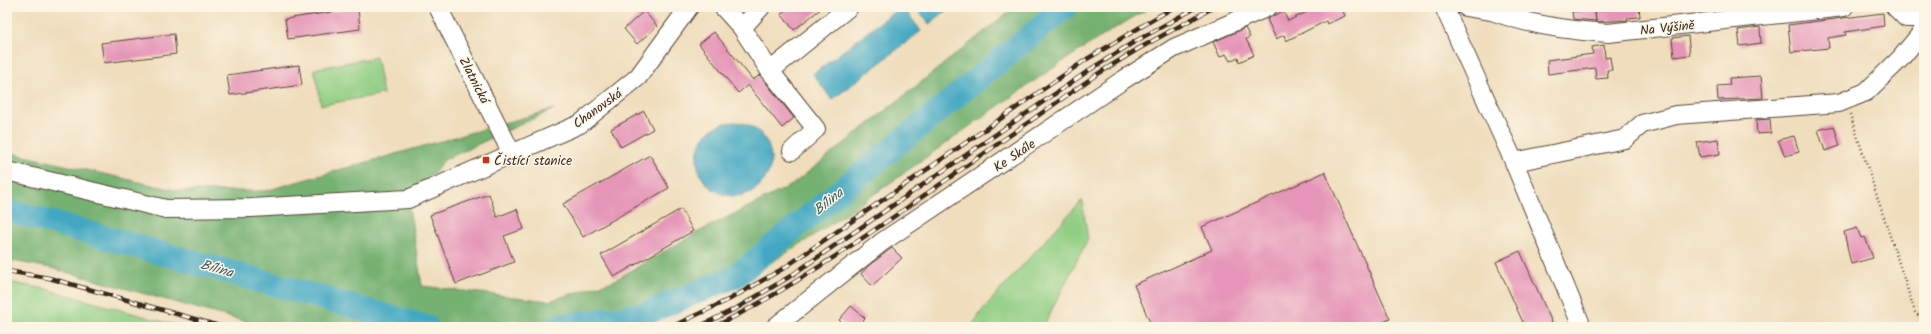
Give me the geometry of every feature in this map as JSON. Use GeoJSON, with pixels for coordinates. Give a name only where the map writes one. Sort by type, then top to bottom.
{"type":"FeatureCollection","features":[{"type":"Feature","properties":{"kind":"street","name":"Zlatnická"},"geometry":{"type":"LineString","coordinates":[[438,7],[512,154]]}},
{"type":"Feature","properties":{"kind":"street","name":"Chanovská"},"geometry":{"type":"LineString","coordinates":[[7,171],[166,209],[251,208],[408,199],[580,124],[638,77],[689,7]]}},
{"type":"Feature","properties":{"kind":"street"},"geometry":{"type":"LineString","coordinates":[[723,7],[742,28],[770,72],[816,129],[792,151]]}},
{"type":"Feature","properties":{"kind":"street"},"geometry":{"type":"LineString","coordinates":[[742,28],[762,7]]}},
{"type":"Feature","properties":{"kind":"street"},"geometry":{"type":"LineString","coordinates":[[770,72],[849,7]]}},
{"type":"Feature","properties":{"kind":"street","name":"Ke Skále"},"geometry":{"type":"LineString","coordinates":[[775,327],[882,242],[1130,76],[1174,48],[1268,7]]}},
{"type":"Feature","properties":{"kind":"street"},"geometry":{"type":"LineString","coordinates":[[1444,7],[1514,162],[1582,327]]}},
{"type":"Feature","properties":{"kind":"street"},"geometry":{"type":"LineString","coordinates":[[1466,7],[1498,9]]}},
{"type":"Feature","properties":{"kind":"street","name":"Na Výšině"},"geometry":{"type":"LineString","coordinates":[[1498,9],[1515,20],[1591,32],[1608,33],[1844,7]]}},
{"type":"Feature","properties":{"kind":"street"},"geometry":{"type":"LineString","coordinates":[[1895,7],[1906,18],[1924,18]]}},
{"type":"Feature","properties":{"kind":"street"},"geometry":{"type":"LineString","coordinates":[[1514,162],[1625,139],[1642,124],[1676,115],[1839,102],[1866,92],[1900,59],[1924,30]]}},
{"type":"Feature","properties":{"kind":"path"},"geometry":{"type":"LineString","coordinates":[[1845,100],[1885,225],[1915,312],[1924,322]]}},
{"type":"Feature","properties":{"kind":"green space"},"geometry":{"type":"Polygon","coordinates":[[[1015,7],[1151,7],[1077,52],[1041,76],[863,202],[782,256],[697,303],[668,316],[637,327],[265,327],[51,268],[7,260],[7,152],[179,191],[265,191],[554,109],[444,160],[409,206],[422,286],[549,301],[613,281],[698,232],[792,185],[1015,7]]]}},
{"type":"Feature","properties":{"kind":"green space"},"geometry":{"type":"Polygon","coordinates":[[[376,57],[383,94],[321,105],[314,69],[376,57]]]}},
{"type":"Feature","properties":{"kind":"green space"},"geometry":{"type":"Polygon","coordinates":[[[1082,200],[1088,239],[1043,327],[971,327],[984,308],[1082,200]]]}},
{"type":"Feature","properties":{"kind":"green space"},"geometry":{"type":"Polygon","coordinates":[[[7,282],[46,289],[182,327],[7,327],[7,282]]]}},
{"type":"Feature","properties":{"kind":"water"},"geometry":{"type":"Polygon","coordinates":[[[900,7],[903,7],[921,31],[832,100],[813,74],[900,7]]]}},
{"type":"Feature","properties":{"kind":"water"},"geometry":{"type":"Polygon","coordinates":[[[916,7],[951,7],[929,24],[916,7]]]}},
{"type":"Feature","properties":{"kind":"water"},"geometry":{"type":"Polygon","coordinates":[[[734,122],[755,128],[765,138],[771,159],[765,180],[755,190],[734,196],[713,190],[703,180],[697,159],[703,138],[713,128],[734,122]]]}},
{"type":"Feature","properties":{"kind":"building"},"geometry":{"type":"Polygon","coordinates":[[[790,7],[823,7],[794,30],[781,14],[790,7]]]}},
{"type":"Feature","properties":{"kind":"building"},"geometry":{"type":"Polygon","coordinates":[[[1310,7],[1341,7],[1345,16],[1327,24],[1326,21],[1286,41],[1284,35],[1276,39],[1267,19],[1283,11],[1288,21],[1311,10],[1310,7]]]}},
{"type":"Feature","properties":{"kind":"building"},"geometry":{"type":"Polygon","coordinates":[[[1618,7],[1639,7],[1640,17],[1627,18],[1628,20],[1596,21],[1573,19],[1572,12],[1595,9],[1595,11],[1618,9],[1618,7]]]}},
{"type":"Feature","properties":{"kind":"building"},"geometry":{"type":"Polygon","coordinates":[[[358,8],[360,29],[288,39],[285,19],[358,8]]]}},
{"type":"Feature","properties":{"kind":"building"},"geometry":{"type":"Polygon","coordinates":[[[644,11],[657,26],[637,44],[624,29],[644,11]]]}},
{"type":"Feature","properties":{"kind":"building"},"geometry":{"type":"Polygon","coordinates":[[[1883,13],[1884,26],[1845,32],[1846,35],[1828,38],[1829,48],[1791,52],[1788,25],[1883,13]]]}},
{"type":"Feature","properties":{"kind":"building"},"geometry":{"type":"Polygon","coordinates":[[[1760,27],[1761,43],[1740,46],[1738,30],[1760,27]]]}},
{"type":"Feature","properties":{"kind":"building"},"geometry":{"type":"Polygon","coordinates":[[[1245,28],[1250,37],[1246,39],[1254,55],[1239,62],[1238,57],[1230,61],[1226,54],[1220,57],[1213,42],[1245,28]]]}},
{"type":"Feature","properties":{"kind":"building"},"geometry":{"type":"Polygon","coordinates":[[[714,32],[753,80],[760,75],[794,118],[782,128],[748,85],[738,93],[699,44],[714,32]]]}},
{"type":"Feature","properties":{"kind":"building"},"geometry":{"type":"Polygon","coordinates":[[[174,34],[176,54],[104,63],[101,43],[174,34]]]}},
{"type":"Feature","properties":{"kind":"building"},"geometry":{"type":"Polygon","coordinates":[[[1688,36],[1690,55],[1674,57],[1672,38],[1688,36]]]}},
{"type":"Feature","properties":{"kind":"building"},"geometry":{"type":"Polygon","coordinates":[[[1604,45],[1605,58],[1610,57],[1612,70],[1607,70],[1608,78],[1596,79],[1595,68],[1548,74],[1547,60],[1593,54],[1592,47],[1604,45]]]}},
{"type":"Feature","properties":{"kind":"building"},"geometry":{"type":"Polygon","coordinates":[[[299,65],[302,85],[230,95],[227,75],[299,65]]]}},
{"type":"Feature","properties":{"kind":"building"},"geometry":{"type":"Polygon","coordinates":[[[1761,76],[1763,98],[1718,100],[1717,86],[1730,85],[1729,78],[1761,76]]]}},
{"type":"Feature","properties":{"kind":"building"},"geometry":{"type":"Polygon","coordinates":[[[644,111],[653,129],[621,147],[611,129],[644,111]]]}},
{"type":"Feature","properties":{"kind":"building"},"geometry":{"type":"Polygon","coordinates":[[[1770,119],[1771,133],[1757,134],[1756,120],[1770,119]]]}},
{"type":"Feature","properties":{"kind":"building"},"geometry":{"type":"Polygon","coordinates":[[[1834,126],[1840,146],[1825,151],[1818,130],[1834,126]]]}},
{"type":"Feature","properties":{"kind":"building"},"geometry":{"type":"Polygon","coordinates":[[[1794,136],[1799,152],[1785,156],[1778,140],[1794,136]]]}},
{"type":"Feature","properties":{"kind":"building"},"geometry":{"type":"Polygon","coordinates":[[[1718,139],[1720,154],[1700,157],[1697,142],[1718,139]]]}},
{"type":"Feature","properties":{"kind":"building"},"geometry":{"type":"Polygon","coordinates":[[[650,155],[669,188],[583,237],[563,204],[650,155]]]}},
{"type":"Feature","properties":{"kind":"building"},"geometry":{"type":"Polygon","coordinates":[[[1325,172],[1390,319],[1373,327],[1152,327],[1134,285],[1212,250],[1202,227],[1325,172]]]}},
{"type":"Feature","properties":{"kind":"building"},"geometry":{"type":"Polygon","coordinates":[[[489,194],[497,217],[517,209],[524,229],[504,236],[514,262],[456,284],[430,215],[489,194]]]}},
{"type":"Feature","properties":{"kind":"building"},"geometry":{"type":"Polygon","coordinates":[[[681,209],[693,231],[614,277],[601,255],[681,209]]]}},
{"type":"Feature","properties":{"kind":"building"},"geometry":{"type":"Polygon","coordinates":[[[1857,228],[1861,238],[1865,237],[1873,258],[1851,264],[1844,232],[1857,228]]]}},
{"type":"Feature","properties":{"kind":"building"},"geometry":{"type":"Polygon","coordinates":[[[892,248],[902,258],[872,286],[861,274],[868,266],[892,248]]]}},
{"type":"Feature","properties":{"kind":"building"},"geometry":{"type":"Polygon","coordinates":[[[1520,251],[1554,327],[1525,327],[1496,262],[1520,251]]]}},
{"type":"Feature","properties":{"kind":"building"},"geometry":{"type":"Polygon","coordinates":[[[851,306],[865,318],[857,327],[847,327],[839,320],[851,306]]]}},
{"type":"Feature","properties":{"kind":"waterway","name":"Bílina"},"geometry":{"type":"LineString","coordinates":[[556,327],[644,314],[736,276],[1065,7]]}},
{"type":"Feature","properties":{"kind":"waterway","name":"Bílina"},"geometry":{"type":"LineString","coordinates":[[7,210],[427,327]]}},
{"type":"Feature","properties":{"kind":"railway"},"geometry":{"type":"LineString","coordinates":[[671,327],[730,299],[784,268],[1087,59],[1174,7]]}},
{"type":"Feature","properties":{"kind":"railway"},"geometry":{"type":"LineString","coordinates":[[698,327],[737,308],[789,277],[1091,69],[1134,42],[1197,7]]}},
{"type":"Feature","properties":{"kind":"railway"},"geometry":{"type":"LineString","coordinates":[[714,327],[787,287],[833,257],[902,211],[1096,75],[1138,49],[1214,7]]}},
{"type":"Feature","properties":{"kind":"railway"},"geometry":{"type":"LineString","coordinates":[[7,271],[49,278],[223,327]]}},
{"type":"Feature","properties":{"kind":"place","name":"Čistící stanice"},"geometry":{"type":"Point","coordinates":[486,160]}}]}
